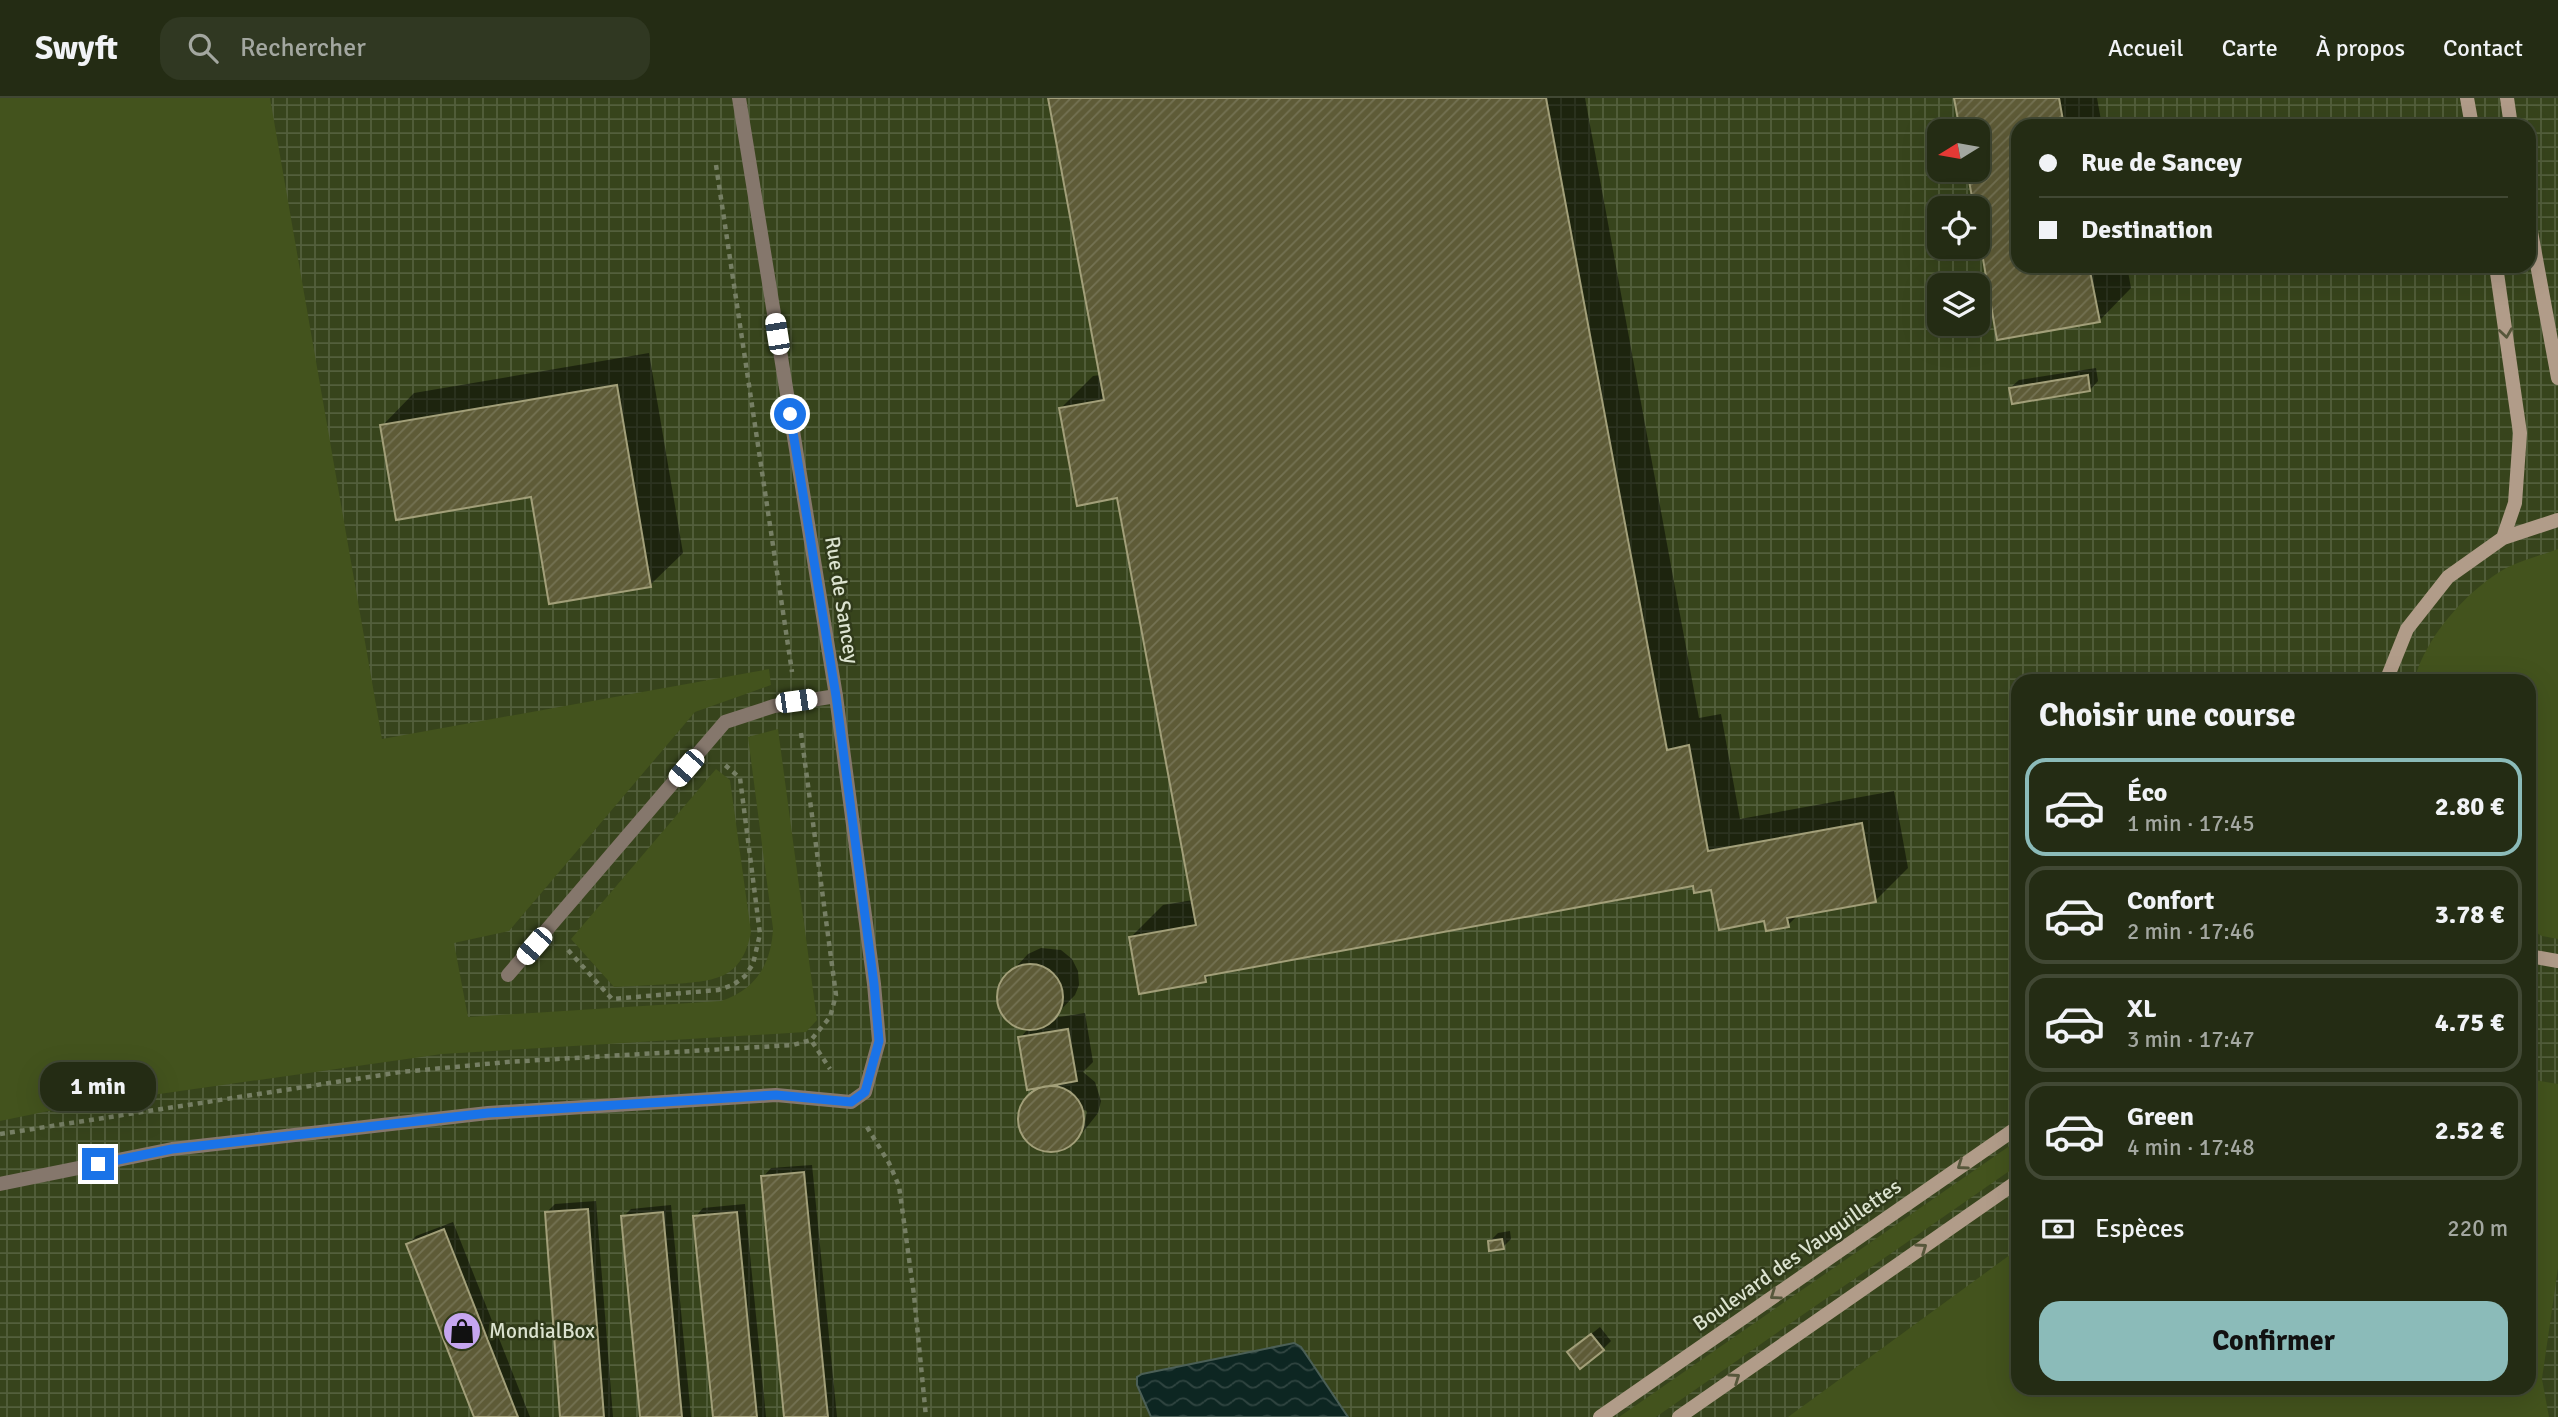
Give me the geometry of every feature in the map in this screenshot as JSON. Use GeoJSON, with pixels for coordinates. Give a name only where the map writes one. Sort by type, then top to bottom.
{"type":"FeatureCollection","features":[{"type":"Feature","properties":{"kind":"street","name":"Rue de Sancey"},"geometry":{"type":"LineString","coordinates":[[0,1184],[172,1149],[488,1113],[776,1095],[851,1102],[865,1092],[879,1041],[874,984],[836,696],[739,98]]}},
{"type":"Feature","properties":{"kind":"street"},"geometry":{"type":"LineString","coordinates":[[2467,98],[2471,119]]}},
{"type":"Feature","properties":{"kind":"street"},"geometry":{"type":"LineString","coordinates":[[2507,98],[2510,119]]}},
{"type":"Feature","properties":{"kind":"street"},"geometry":{"type":"LineString","coordinates":[[2536,258],[2558,378]]}},
{"type":"Feature","properties":{"kind":"street"},"geometry":{"type":"LineString","coordinates":[[2497,273],[2520,432],[2515,503],[2503,538]]}},
{"type":"Feature","properties":{"kind":"street"},"geometry":{"type":"LineString","coordinates":[[2389,674],[2407,629],[2448,577],[2503,538],[2558,520]]}},
{"type":"Feature","properties":{"kind":"street"},"geometry":{"type":"LineString","coordinates":[[508,975],[725,722],[774,706],[836,696]]}},
{"type":"Feature","properties":{"kind":"street"},"geometry":{"type":"LineString","coordinates":[[2536,957],[2558,961]]}},
{"type":"Feature","properties":{"kind":"street","name":"Boulevard des Vauguillettes"},"geometry":{"type":"LineString","coordinates":[[1600,1417],[2011,1132]]}},
{"type":"Feature","properties":{"kind":"street"},"geometry":{"type":"LineString","coordinates":[[1679,1417],[2011,1186]]}},
{"type":"Feature","properties":{"kind":"path"},"geometry":{"type":"LineString","coordinates":[[714,152],[796,701],[836,995],[830,1017],[811,1040]]}},
{"type":"Feature","properties":{"kind":"path"},"geometry":{"type":"LineString","coordinates":[[563,944],[612,999],[718,990],[733,985],[745,976],[753,964],[760,934],[740,778],[721,762]]}},
{"type":"Feature","properties":{"kind":"shaded area"},"geometry":{"type":"Polygon","coordinates":[[[0,98],[2558,98],[2558,1417],[0,1417],[0,98]]]}},
{"type":"Feature","properties":{"kind":"shaded area"},"geometry":{"type":"Polygon","coordinates":[[[0,98],[270,98],[382,739],[769,669],[771,685],[695,712],[509,931],[454,943],[468,1017],[721,1001],[752,983],[765,965],[773,929],[748,737],[778,729],[817,1020],[806,1032],[442,1054],[68,1107],[0,1121],[0,98]]]}},
{"type":"Feature","properties":{"kind":"shaded area"},"geometry":{"type":"Polygon","coordinates":[[[2558,549],[2558,939],[2536,933],[2536,674],[2416,674],[2437,633],[2460,605],[2501,571],[2558,549]]]}},
{"type":"Feature","properties":{"kind":"shaded area"},"geometry":{"type":"Polygon","coordinates":[[[716,769],[730,780],[751,932],[747,948],[734,968],[714,979],[614,987],[571,939],[716,769]]]}},
{"type":"Feature","properties":{"kind":"shaded area"},"geometry":{"type":"Polygon","coordinates":[[[2536,1080],[2558,1084],[2558,1268],[2542,1379],[2549,1417],[1788,1417],[2011,1254],[2011,1395],[2536,1395],[2536,1080]]]}},
{"type":"Feature","properties":{"kind":"shaded area"},"geometry":{"type":"Polygon","coordinates":[[[2011,1145],[2011,1170],[1656,1417],[1619,1417],[2011,1145]]]}},
{"type":"Feature","properties":{"kind":"water"},"geometry":{"type":"Polygon","coordinates":[[[1294,1343],[1301,1347],[1348,1417],[1151,1417],[1137,1385],[1137,1377],[1142,1374],[1294,1343]]]}},
{"type":"Feature","properties":{"kind":"building"},"geometry":{"type":"Polygon","coordinates":[[[1048,98],[1546,98],[1667,750],[1689,745],[1708,851],[1862,823],[1876,902],[1787,918],[1789,927],[1766,931],[1764,921],[1719,930],[1711,890],[1694,893],[1693,886],[1205,976],[1206,982],[1139,994],[1129,937],[1196,925],[1117,498],[1077,506],[1059,408],[1104,400],[1048,98]]]}},
{"type":"Feature","properties":{"kind":"building"},"geometry":{"type":"Polygon","coordinates":[[[1954,98],[2059,98],[2063,119],[2011,119],[2011,273],[2090,273],[2100,322],[1997,340],[1990,299],[1990,273],[1985,273],[1983,259],[1990,259],[1990,196],[1972,196],[1969,182],[1990,182],[1990,119],[1958,119],[1954,98]]]}},
{"type":"Feature","properties":{"kind":"building"},"geometry":{"type":"Polygon","coordinates":[[[2088,375],[2090,391],[2012,404],[2009,388],[2088,375]]]}},
{"type":"Feature","properties":{"kind":"building"},"geometry":{"type":"Polygon","coordinates":[[[617,385],[651,587],[549,604],[531,497],[396,520],[380,425],[617,385]]]}},
{"type":"Feature","properties":{"kind":"building"},"geometry":{"type":"Polygon","coordinates":[[[1030,964],[1043,966],[1058,979],[1063,997],[1061,1010],[1048,1025],[1030,1030],[1017,1028],[1002,1015],[997,997],[999,984],[1012,969],[1030,964]]]}},
{"type":"Feature","properties":{"kind":"building"},"geometry":{"type":"Polygon","coordinates":[[[1068,1029],[1077,1081],[1027,1090],[1018,1037],[1068,1029]]]}},
{"type":"Feature","properties":{"kind":"building"},"geometry":{"type":"Polygon","coordinates":[[[1051,1086],[1064,1088],[1074,1096],[1082,1106],[1082,1132],[1074,1142],[1064,1150],[1051,1152],[1038,1150],[1028,1142],[1020,1132],[1018,1119],[1020,1106],[1028,1096],[1038,1088],[1051,1086]]]}},
{"type":"Feature","properties":{"kind":"building"},"geometry":{"type":"Polygon","coordinates":[[[804,1172],[828,1417],[784,1417],[761,1176],[804,1172]]]}},
{"type":"Feature","properties":{"kind":"building"},"geometry":{"type":"Polygon","coordinates":[[[588,1209],[604,1417],[560,1417],[545,1212],[588,1209]]]}},
{"type":"Feature","properties":{"kind":"building"},"geometry":{"type":"Polygon","coordinates":[[[663,1212],[682,1417],[640,1417],[621,1216],[663,1212]]]}},
{"type":"Feature","properties":{"kind":"building"},"geometry":{"type":"Polygon","coordinates":[[[737,1212],[757,1417],[713,1417],[693,1216],[737,1212]]]}},
{"type":"Feature","properties":{"kind":"building","name":"MondialBox"},"geometry":{"type":"Polygon","coordinates":[[[444,1229],[518,1417],[474,1417],[406,1244],[444,1229]]]}},
{"type":"Feature","properties":{"kind":"building"},"geometry":{"type":"Polygon","coordinates":[[[1502,1239],[1504,1249],[1489,1251],[1488,1241],[1502,1239]]]}},
{"type":"Feature","properties":{"kind":"building"},"geometry":{"type":"Polygon","coordinates":[[[1591,1334],[1604,1350],[1580,1369],[1567,1352],[1591,1334]]]}},
{"type":"Feature","properties":{"kind":"place","name":"MondialBox"},"geometry":{"type":"Point","coordinates":[462,1331]}},
{"type":"Feature","properties":{"kind":"route"},"geometry":{"type":"LineString","coordinates":[[98,1164],[172,1149],[488,1113],[776,1095],[851,1102],[865,1092],[879,1041],[874,984],[836,696],[790,414]]}}]}
